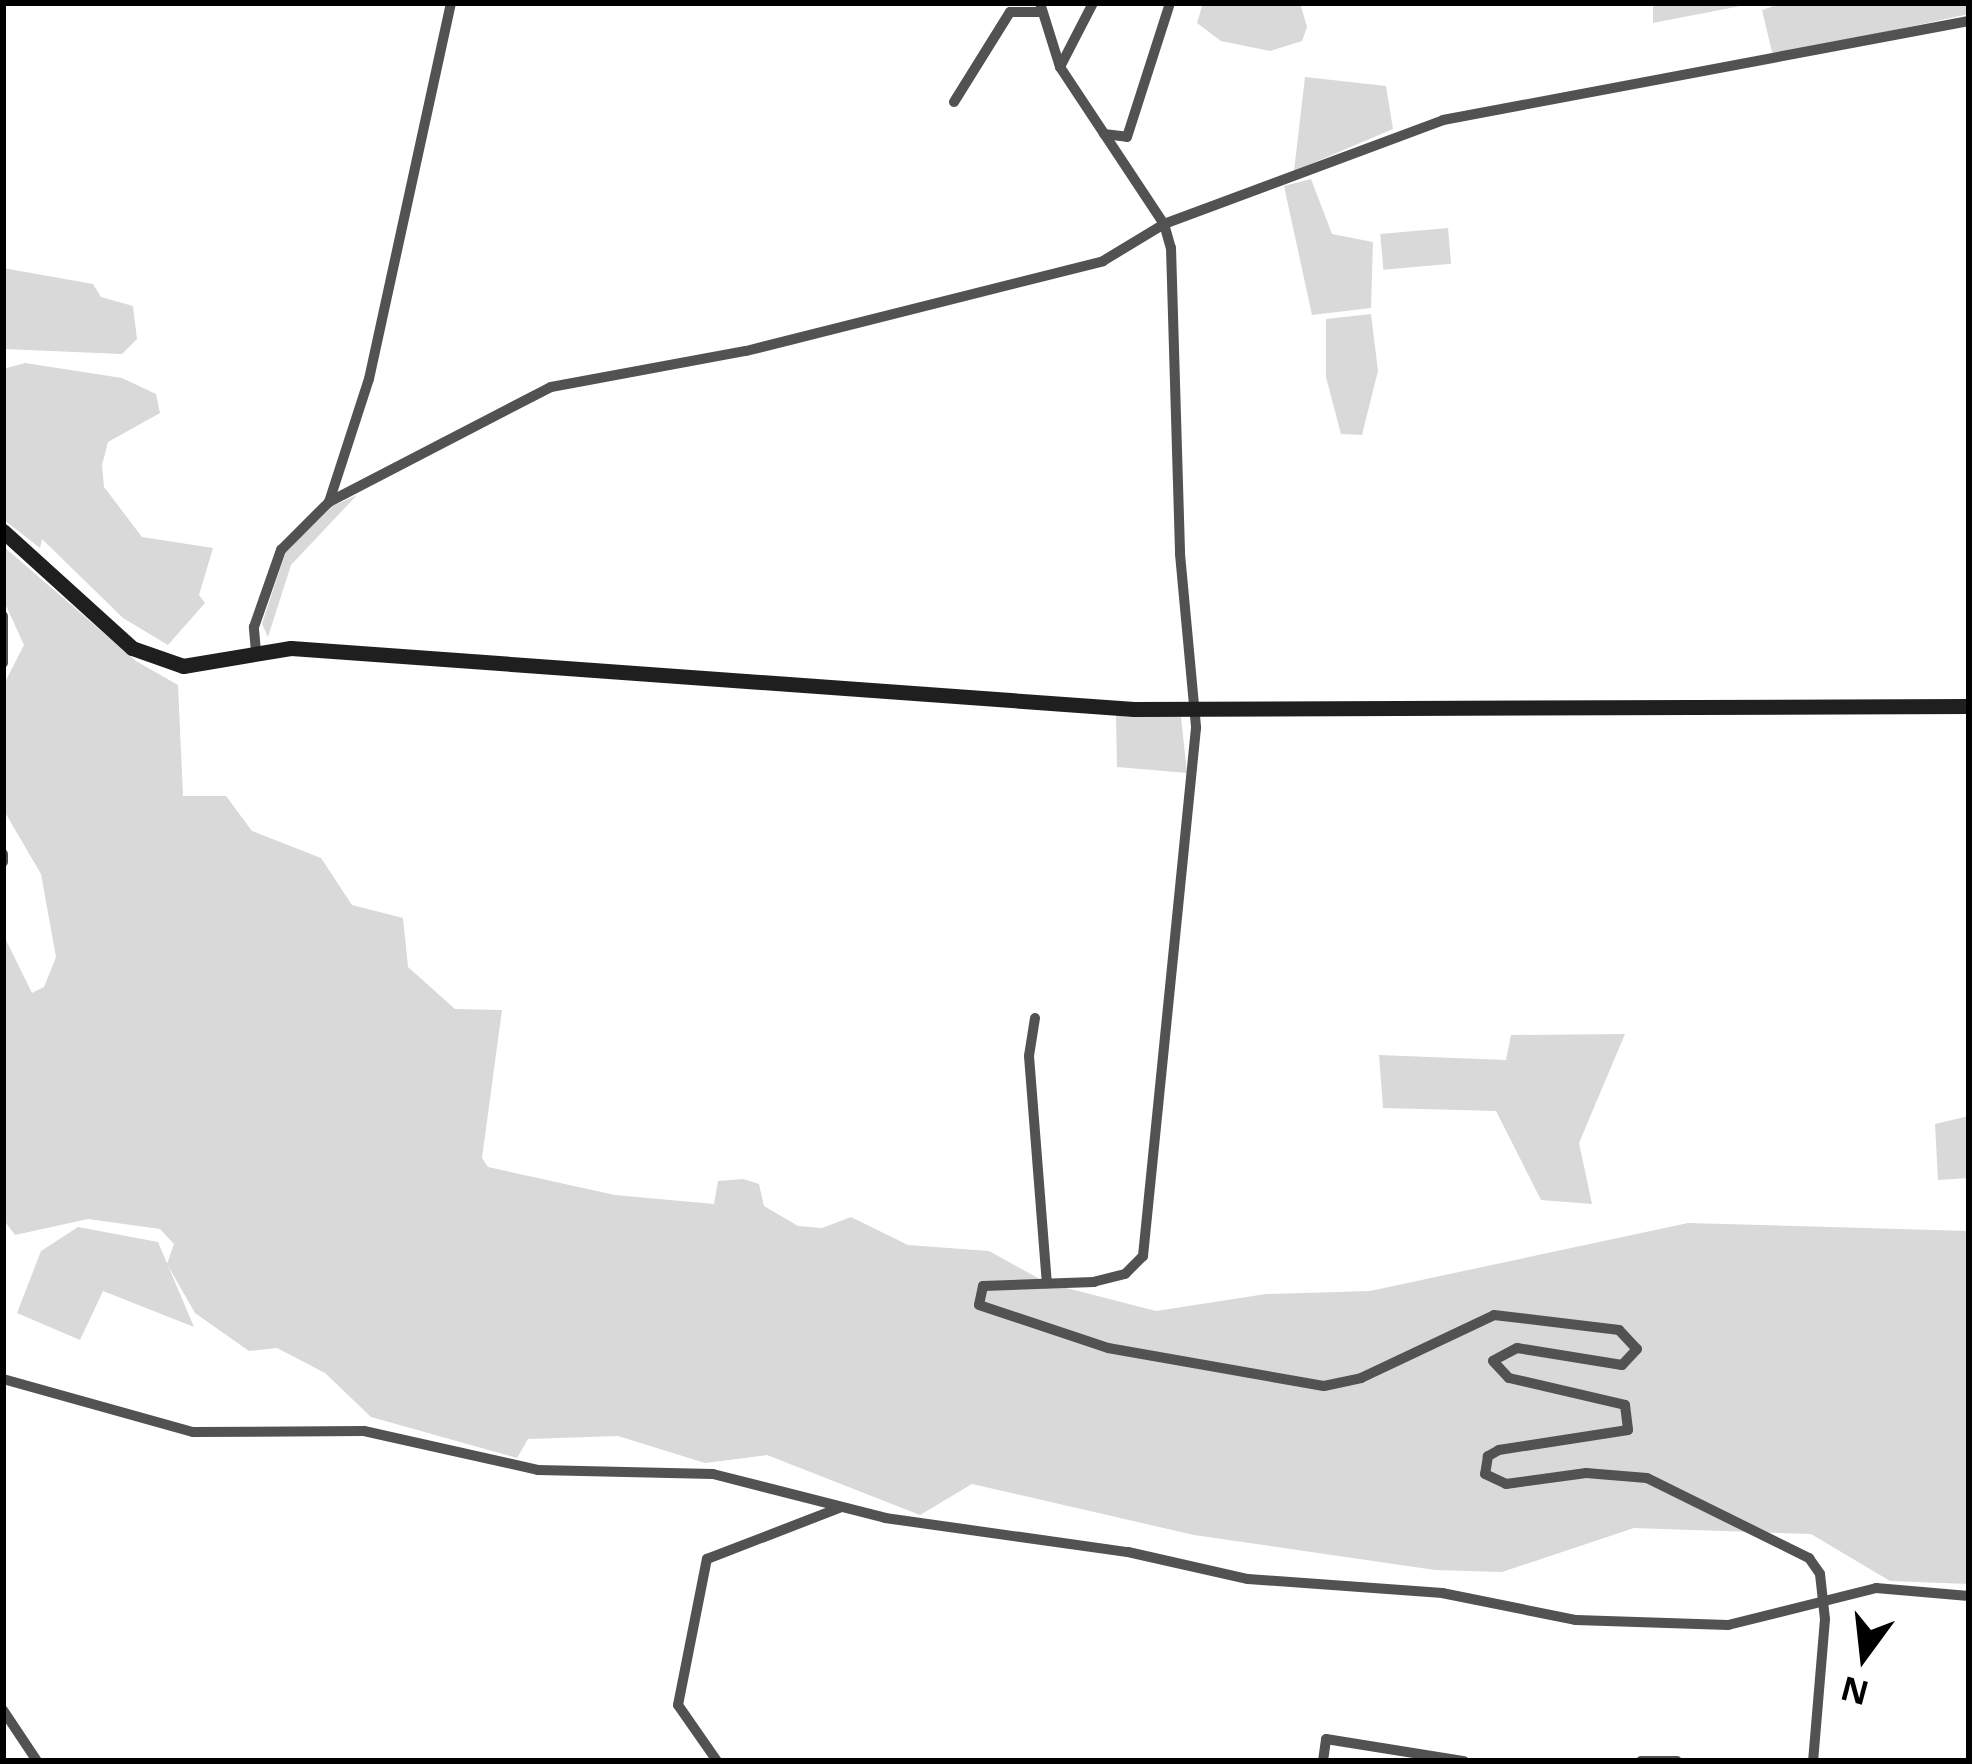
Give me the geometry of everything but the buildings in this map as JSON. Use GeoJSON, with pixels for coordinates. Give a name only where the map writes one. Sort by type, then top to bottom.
{"type":"FeatureCollection","features":[{"type":"Feature","properties":{"kind":"street"},"geometry":{"type":"LineString","coordinates":[[329,502],[369,379],[451,3]]}},
{"type":"Feature","properties":{"kind":"street"},"geometry":{"type":"LineString","coordinates":[[1060,67],[1093,3]]}},
{"type":"Feature","properties":{"kind":"street"},"geometry":{"type":"LineString","coordinates":[[1104,134],[1126,136],[1170,3]]}},
{"type":"Feature","properties":{"kind":"street"},"geometry":{"type":"LineString","coordinates":[[954,102],[1010,12],[1040,8],[1060,67],[1164,224],[1176,282],[1180,554],[1195,708],[1152,1221],[1143,1256],[1125,1274],[983,1286],[979,1305],[1108,1348],[1324,1386],[1361,1378],[1494,1315],[1619,1330],[1637,1349],[1622,1365],[1517,1348],[1493,1361],[1509,1378],[1625,1406],[1628,1430],[1499,1450],[1488,1456],[1485,1474],[1506,1484],[1586,1473],[1647,1478],[1792,1545],[1820,1574],[1823,1600],[1813,1761]]}},
{"type":"Feature","properties":{"kind":"street"},"geometry":{"type":"LineString","coordinates":[[256,652],[254,627],[281,550],[329,502],[550,387],[746,351],[1044,279],[1103,261],[1164,224],[1443,120],[1969,21]]}},
{"type":"Feature","properties":{"kind":"street"},"geometry":{"type":"LineString","coordinates":[[3,532],[154,660],[205,665],[256,652],[355,652],[1195,708],[1969,706]]}},
{"type":"Feature","properties":{"kind":"street"},"geometry":{"type":"LineString","coordinates":[[3,616],[3,663]]}},
{"type":"Feature","properties":{"kind":"street"},"geometry":{"type":"LineString","coordinates":[[1036,1018],[1029,1056],[1047,1283]]}},
{"type":"Feature","properties":{"kind":"street"},"geometry":{"type":"LineString","coordinates":[[3,1379],[193,1432],[364,1431],[538,1470],[713,1474],[842,1506],[1248,1579],[1442,1593],[1576,1620],[1728,1625],[1876,1588],[1969,1596]]}},
{"type":"Feature","properties":{"kind":"street"},"geometry":{"type":"LineString","coordinates":[[717,1761],[678,1705],[707,1559],[842,1506]]}},
{"type":"Feature","properties":{"kind":"street"},"geometry":{"type":"LineString","coordinates":[[3,1710],[37,1761]]}},
{"type":"Feature","properties":{"kind":"street"},"geometry":{"type":"LineString","coordinates":[[1322,1761],[1326,1738],[1464,1761]]}},
{"type":"Feature","properties":{"kind":"street"},"geometry":{"type":"LineString","coordinates":[[1641,1761],[1677,1761]]}},
{"type":"Feature","properties":{"kind":"shaded area"},"geometry":{"type":"Polygon","coordinates":[[[1203,3],[1300,3],[1307,27],[1302,41],[1270,51],[1221,41],[1197,23],[1203,3]]]}},
{"type":"Feature","properties":{"kind":"shaded area"},"geometry":{"type":"Polygon","coordinates":[[[1653,3],[1756,3],[1653,23],[1653,3]]]}},
{"type":"Feature","properties":{"kind":"shaded area"},"geometry":{"type":"Polygon","coordinates":[[[1783,3],[1969,3],[1969,14],[1773,56],[1762,10],[1783,3]]]}},
{"type":"Feature","properties":{"kind":"shaded area"},"geometry":{"type":"Polygon","coordinates":[[[1305,77],[1386,86],[1393,129],[1294,171],[1305,77]]]}},
{"type":"Feature","properties":{"kind":"shaded area"},"geometry":{"type":"Polygon","coordinates":[[[1311,179],[1332,234],[1373,242],[1371,308],[1312,315],[1284,186],[1311,179]]]}},
{"type":"Feature","properties":{"kind":"shaded area"},"geometry":{"type":"Polygon","coordinates":[[[1448,228],[1451,264],[1383,270],[1380,234],[1448,228]]]}},
{"type":"Feature","properties":{"kind":"shaded area"},"geometry":{"type":"Polygon","coordinates":[[[3,268],[93,284],[101,297],[133,306],[137,339],[122,354],[3,349],[3,268]]]}},
{"type":"Feature","properties":{"kind":"shaded area"},"geometry":{"type":"Polygon","coordinates":[[[1371,314],[1378,371],[1362,435],[1341,434],[1326,377],[1326,319],[1371,314]]]}},
{"type":"Feature","properties":{"kind":"shaded area"},"geometry":{"type":"Polygon","coordinates":[[[25,363],[122,378],[156,394],[160,413],[108,442],[102,465],[104,487],[142,537],[213,548],[199,595],[205,603],[168,645],[123,618],[42,539],[40,548],[3,519],[3,369],[25,363]]]}},
{"type":"Feature","properties":{"kind":"shaded area"},"geometry":{"type":"Polygon","coordinates":[[[357,495],[291,565],[268,637],[262,624],[286,551],[333,506],[357,495]]]}},
{"type":"Feature","properties":{"kind":"shaded area"},"geometry":{"type":"Polygon","coordinates":[[[3,546],[136,661],[178,685],[183,796],[226,796],[252,831],[321,858],[352,905],[403,918],[408,967],[455,1009],[502,1010],[482,1158],[488,1167],[615,1195],[714,1204],[718,1181],[743,1179],[759,1184],[764,1206],[798,1226],[822,1228],[851,1217],[908,1245],[989,1251],[1047,1283],[1156,1311],[1266,1294],[1370,1291],[1688,1223],[1969,1231],[1969,1584],[1890,1581],[1811,1534],[1634,1528],[1502,1572],[1435,1570],[1194,1535],[972,1484],[920,1515],[767,1455],[705,1463],[618,1436],[528,1439],[517,1458],[371,1417],[325,1373],[277,1348],[249,1351],[195,1313],[167,1264],[174,1244],[160,1229],[88,1219],[15,1235],[3,1219],[3,934],[32,993],[44,987],[56,957],[41,874],[3,809],[3,686],[24,645],[3,599],[3,546]]]}},
{"type":"Feature","properties":{"kind":"shaded area"},"geometry":{"type":"Polygon","coordinates":[[[1116,714],[1181,717],[1187,773],[1117,767],[1116,714]]]}},
{"type":"Feature","properties":{"kind":"shaded area"},"geometry":{"type":"Polygon","coordinates":[[[1625,1034],[1579,1143],[1592,1204],[1541,1200],[1496,1111],[1383,1108],[1379,1055],[1506,1060],[1511,1035],[1625,1034]]]}},
{"type":"Feature","properties":{"kind":"shaded area"},"geometry":{"type":"Polygon","coordinates":[[[1969,1116],[1969,1178],[1938,1180],[1935,1124],[1969,1116]]]}},
{"type":"Feature","properties":{"kind":"shaded area"},"geometry":{"type":"Polygon","coordinates":[[[78,1227],[158,1242],[194,1327],[103,1291],[80,1340],[17,1313],[41,1251],[78,1227]]]}}]}
